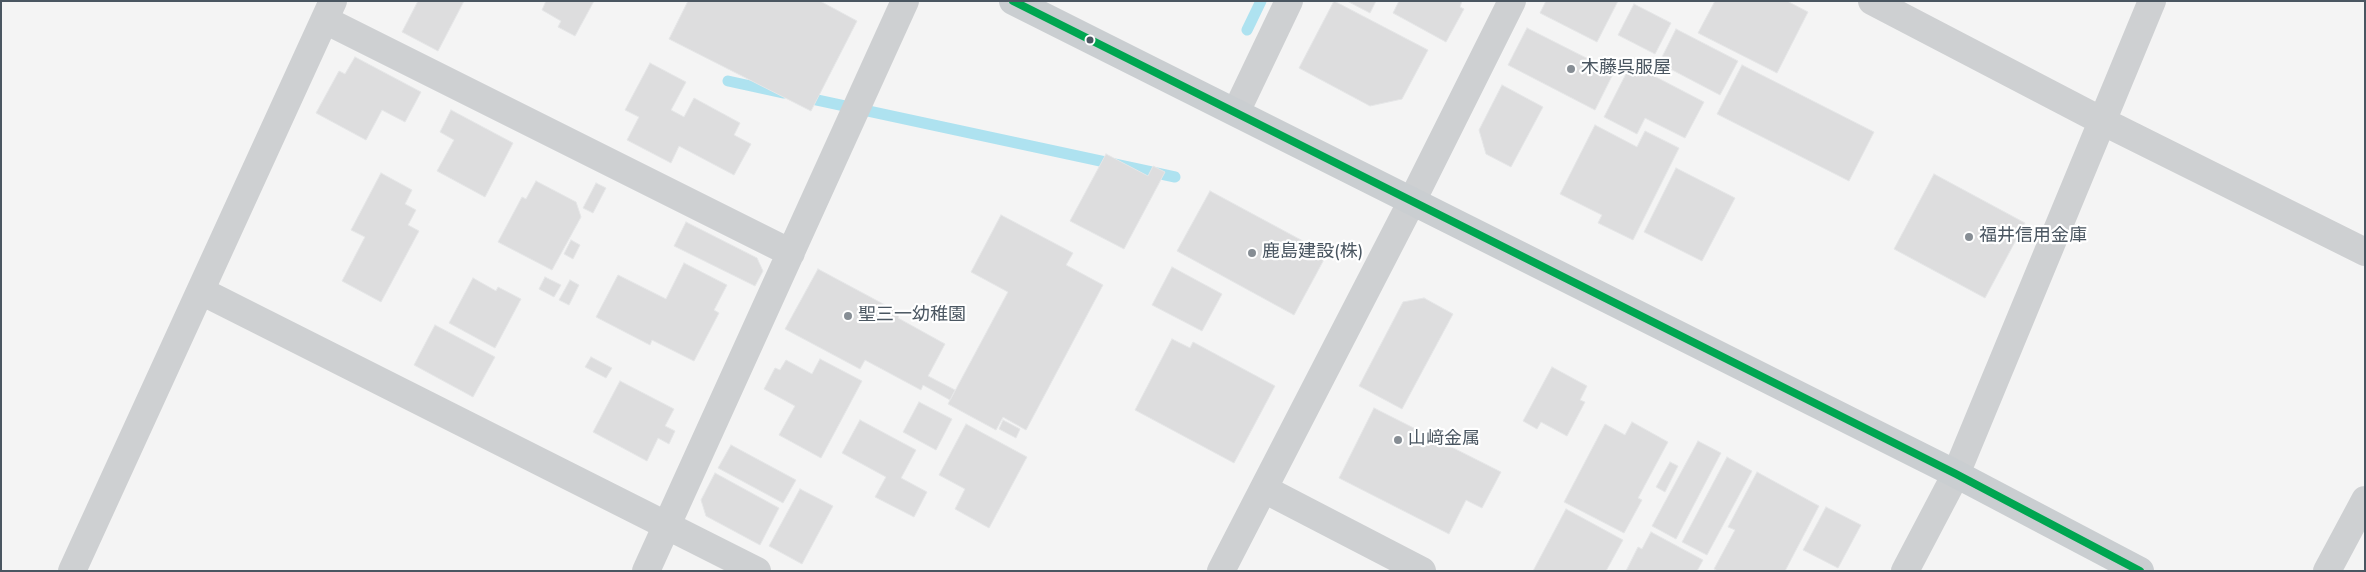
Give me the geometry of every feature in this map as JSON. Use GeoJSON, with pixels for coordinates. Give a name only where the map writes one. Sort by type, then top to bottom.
{"type":"FeatureCollection","features":[{"type":"Feature","properties":{"kind":"main road"},"geometry":{"type":"LineString","coordinates":[[1013,1],[1956,474],[2140,571]]}},
{"type":"Feature","properties":{"kind":"street"},"geometry":{"type":"LineString","coordinates":[[646,571],[905,1]]}},
{"type":"Feature","properties":{"kind":"street"},"geometry":{"type":"LineString","coordinates":[[1236,112],[1289,1]]}},
{"type":"Feature","properties":{"kind":"street"},"geometry":{"type":"LineString","coordinates":[[1221,571],[1412,201],[1512,1]]}},
{"type":"Feature","properties":{"kind":"street"},"geometry":{"type":"LineString","coordinates":[[1872,1],[2102,121],[2365,252]]}},
{"type":"Feature","properties":{"kind":"street"},"geometry":{"type":"LineString","coordinates":[[1905,571],[1956,474],[2152,1]]}},
{"type":"Feature","properties":{"kind":"street"},"geometry":{"type":"LineString","coordinates":[[72,571],[329,11],[791,253]]}},
{"type":"Feature","properties":{"kind":"street"},"geometry":{"type":"LineString","coordinates":[[200,291],[757,571]]}},
{"type":"Feature","properties":{"kind":"street"},"geometry":{"type":"LineString","coordinates":[[1264,489],[1422,571]]}},
{"type":"Feature","properties":{"kind":"street"},"geometry":{"type":"LineString","coordinates":[[2327,571],[2365,500]]}},
{"type":"Feature","properties":{"kind":"building"},"geometry":{"type":"Polygon","coordinates":[[[418,1],[464,1],[438,51],[402,32],[418,1]]]}},
{"type":"Feature","properties":{"kind":"building"},"geometry":{"type":"Polygon","coordinates":[[[546,1],[594,1],[575,36],[558,27],[561,21],[542,10],[546,1]]]}},
{"type":"Feature","properties":{"kind":"building"},"geometry":{"type":"Polygon","coordinates":[[[688,1],[820,1],[857,21],[811,111],[669,39],[688,1]]]}},
{"type":"Feature","properties":{"kind":"building"},"geometry":{"type":"Polygon","coordinates":[[[1334,1],[1428,50],[1402,99],[1370,106],[1299,68],[1334,1]]]}},
{"type":"Feature","properties":{"kind":"building"},"geometry":{"type":"Polygon","coordinates":[[[1347,1],[1376,1],[1370,13],[1347,1]]]}},
{"type":"Feature","properties":{"kind":"building"},"geometry":{"type":"Polygon","coordinates":[[[1399,1],[1462,1],[1460,7],[1464,9],[1446,42],[1393,13],[1399,1]]]}},
{"type":"Feature","properties":{"kind":"building"},"geometry":{"type":"Polygon","coordinates":[[[1546,1],[1618,1],[1597,42],[1540,13],[1546,1]]]}},
{"type":"Feature","properties":{"kind":"building"},"geometry":{"type":"Polygon","coordinates":[[[1715,1],[1787,1],[1808,12],[1777,73],[1698,33],[1715,1]]]}},
{"type":"Feature","properties":{"kind":"building"},"geometry":{"type":"Polygon","coordinates":[[[1634,4],[1671,23],[1655,54],[1618,35],[1634,4]]]}},
{"type":"Feature","properties":{"kind":"building"},"geometry":{"type":"Polygon","coordinates":[[[1527,28],[1614,72],[1595,110],[1508,65],[1527,28]]]}},
{"type":"Feature","properties":{"kind":"building"},"geometry":{"type":"Polygon","coordinates":[[[1676,29],[1738,61],[1720,95],[1659,63],[1676,29]]]}},
{"type":"Feature","properties":{"kind":"building"},"geometry":{"type":"Polygon","coordinates":[[[355,57],[421,92],[405,122],[382,110],[366,140],[316,113],[339,71],[345,74],[355,57]]]}},
{"type":"Feature","properties":{"kind":"building"},"geometry":{"type":"Polygon","coordinates":[[[650,63],[686,82],[671,110],[684,117],[694,98],[740,123],[734,135],[751,144],[734,175],[679,146],[671,163],[627,140],[639,117],[625,110],[650,63]]]}},
{"type":"Feature","properties":{"kind":"building"},"geometry":{"type":"Polygon","coordinates":[[[1631,64],[1704,102],[1685,138],[1645,118],[1637,134],[1604,117],[1631,64]]]}},
{"type":"Feature","properties":{"kind":"building"},"geometry":{"type":"Polygon","coordinates":[[[1742,65],[1874,132],[1849,181],[1717,114],[1742,65]]]}},
{"type":"Feature","properties":{"kind":"building"},"geometry":{"type":"Polygon","coordinates":[[[1502,85],[1543,107],[1511,167],[1486,154],[1479,130],[1502,85]]]}},
{"type":"Feature","properties":{"kind":"building"},"geometry":{"type":"Polygon","coordinates":[[[451,110],[513,143],[485,197],[437,171],[454,140],[440,132],[451,110]]]}},
{"type":"Feature","properties":{"kind":"building"},"geometry":{"type":"Polygon","coordinates":[[[1595,125],[1637,147],[1645,131],[1679,148],[1633,240],[1598,223],[1602,215],[1560,194],[1595,125]]]}},
{"type":"Feature","properties":{"kind":"building"},"geometry":{"type":"Polygon","coordinates":[[[1106,154],[1148,176],[1153,166],[1165,172],[1124,249],[1070,221],[1106,154]]]}},
{"type":"Feature","properties":{"kind":"building"},"geometry":{"type":"Polygon","coordinates":[[[1676,168],[1735,198],[1702,261],[1644,232],[1676,168]]]}},
{"type":"Feature","properties":{"kind":"building"},"geometry":{"type":"Polygon","coordinates":[[[381,173],[412,190],[405,204],[416,210],[408,225],[419,231],[381,302],[342,281],[365,237],[351,230],[381,173]]]}},
{"type":"Feature","properties":{"kind":"building"},"geometry":{"type":"Polygon","coordinates":[[[1934,174],[2025,223],[1985,298],[1894,249],[1934,174]]]}},
{"type":"Feature","properties":{"kind":"building"},"geometry":{"type":"Polygon","coordinates":[[[536,181],[576,202],[581,217],[552,270],[498,242],[522,197],[526,199],[536,181]]]}},
{"type":"Feature","properties":{"kind":"building"},"geometry":{"type":"Polygon","coordinates":[[[596,183],[606,188],[593,213],[583,208],[596,183]]]}},
{"type":"Feature","properties":{"kind":"building","name":"鹿島建設(株)"},"geometry":{"type":"Polygon","coordinates":[[[1210,191],[1327,254],[1294,315],[1177,251],[1210,191]]]}},
{"type":"Feature","properties":{"kind":"building"},"geometry":{"type":"Polygon","coordinates":[[[1001,215],[1073,253],[1066,265],[1103,285],[1026,430],[1003,417],[996,430],[948,404],[1008,292],[971,272],[1001,215]]]}},
{"type":"Feature","properties":{"kind":"building"},"geometry":{"type":"Polygon","coordinates":[[[686,222],[757,258],[763,271],[755,286],[674,246],[686,222]]]}},
{"type":"Feature","properties":{"kind":"building"},"geometry":{"type":"Polygon","coordinates":[[[571,240],[580,245],[573,259],[564,254],[571,240]]]}},
{"type":"Feature","properties":{"kind":"building"},"geometry":{"type":"Polygon","coordinates":[[[684,263],[727,285],[714,310],[719,313],[694,361],[652,340],[650,345],[596,317],[618,275],[666,299],[684,263]]]}},
{"type":"Feature","properties":{"kind":"building"},"geometry":{"type":"Polygon","coordinates":[[[1172,267],[1222,294],[1202,331],[1152,305],[1172,267]]]}},
{"type":"Feature","properties":{"kind":"building"},"geometry":{"type":"Polygon","coordinates":[[[818,269],[900,313],[898,318],[945,344],[928,376],[955,390],[950,400],[923,385],[921,390],[865,360],[860,369],[785,329],[818,269]]]}},
{"type":"Feature","properties":{"kind":"building"},"geometry":{"type":"Polygon","coordinates":[[[545,277],[561,285],[554,297],[539,289],[545,277]]]}},
{"type":"Feature","properties":{"kind":"building"},"geometry":{"type":"Polygon","coordinates":[[[473,278],[496,291],[498,287],[521,299],[495,348],[449,323],[473,278]]]}},
{"type":"Feature","properties":{"kind":"building"},"geometry":{"type":"Polygon","coordinates":[[[570,280],[579,285],[569,305],[559,300],[570,280]]]}},
{"type":"Feature","properties":{"kind":"building"},"geometry":{"type":"Polygon","coordinates":[[[1424,298],[1453,314],[1402,409],[1359,386],[1403,302],[1424,298]]]}},
{"type":"Feature","properties":{"kind":"building"},"geometry":{"type":"Polygon","coordinates":[[[435,325],[495,357],[473,397],[414,365],[435,325]]]}},
{"type":"Feature","properties":{"kind":"building"},"geometry":{"type":"Polygon","coordinates":[[[1172,339],[1190,348],[1193,342],[1275,386],[1234,463],[1135,410],[1172,339]]]}},
{"type":"Feature","properties":{"kind":"building"},"geometry":{"type":"Polygon","coordinates":[[[591,357],[612,368],[606,378],[585,367],[591,357]]]}},
{"type":"Feature","properties":{"kind":"building"},"geometry":{"type":"Polygon","coordinates":[[[820,359],[862,381],[821,458],[779,435],[795,406],[764,389],[775,368],[780,370],[786,360],[812,374],[820,359]]]}},
{"type":"Feature","properties":{"kind":"building"},"geometry":{"type":"Polygon","coordinates":[[[1552,367],[1587,386],[1580,400],[1585,402],[1567,436],[1541,422],[1537,429],[1523,421],[1552,367]]]}},
{"type":"Feature","properties":{"kind":"building"},"geometry":{"type":"Polygon","coordinates":[[[620,381],[674,409],[665,426],[675,431],[669,444],[658,438],[647,461],[593,432],[620,381]]]}},
{"type":"Feature","properties":{"kind":"building"},"geometry":{"type":"Polygon","coordinates":[[[919,402],[952,419],[936,450],[903,432],[919,402]]]}},
{"type":"Feature","properties":{"kind":"building","name":"山﨑金属"},"geometry":{"type":"Polygon","coordinates":[[[1374,408],[1501,472],[1482,508],[1466,500],[1449,534],[1339,478],[1374,408]]]}},
{"type":"Feature","properties":{"kind":"building"},"geometry":{"type":"Polygon","coordinates":[[[860,420],[916,450],[901,478],[927,492],[914,517],[875,497],[886,477],[842,453],[860,420]]]}},
{"type":"Feature","properties":{"kind":"building"},"geometry":{"type":"Polygon","coordinates":[[[1003,420],[1020,429],[1016,438],[999,429],[1003,420]]]}},
{"type":"Feature","properties":{"kind":"building"},"geometry":{"type":"Polygon","coordinates":[[[1632,422],[1668,442],[1638,498],[1642,500],[1624,533],[1564,502],[1605,424],[1625,435],[1632,422]]]}},
{"type":"Feature","properties":{"kind":"building"},"geometry":{"type":"Polygon","coordinates":[[[966,424],[1027,457],[989,528],[955,509],[965,489],[939,475],[966,424]]]}},
{"type":"Feature","properties":{"kind":"building"},"geometry":{"type":"Polygon","coordinates":[[[1698,441],[1721,453],[1676,539],[1652,526],[1698,441]]]}},
{"type":"Feature","properties":{"kind":"building"},"geometry":{"type":"Polygon","coordinates":[[[731,445],[796,480],[783,503],[718,468],[731,445]]]}},
{"type":"Feature","properties":{"kind":"building"},"geometry":{"type":"Polygon","coordinates":[[[1727,457],[1752,471],[1707,555],[1682,542],[1727,457]]]}},
{"type":"Feature","properties":{"kind":"building"},"geometry":{"type":"Polygon","coordinates":[[[1670,462],[1678,466],[1665,492],[1656,487],[1670,462]]]}},
{"type":"Feature","properties":{"kind":"building"},"geometry":{"type":"Polygon","coordinates":[[[1757,472],[1819,506],[1785,571],[1718,571],[1714,569],[1735,530],[1728,527],[1757,472]]]}},
{"type":"Feature","properties":{"kind":"building"},"geometry":{"type":"Polygon","coordinates":[[[715,473],[779,508],[760,545],[706,516],[701,500],[715,473]]]}},
{"type":"Feature","properties":{"kind":"building"},"geometry":{"type":"Polygon","coordinates":[[[800,489],[833,506],[802,564],[769,546],[800,489]]]}},
{"type":"Feature","properties":{"kind":"building"},"geometry":{"type":"Polygon","coordinates":[[[1826,507],[1861,525],[1838,568],[1803,550],[1826,507]]]}},
{"type":"Feature","properties":{"kind":"building"},"geometry":{"type":"Polygon","coordinates":[[[1566,509],[1623,540],[1606,571],[1533,571],[1566,509]]]}},
{"type":"Feature","properties":{"kind":"building"},"geometry":{"type":"Polygon","coordinates":[[[1651,532],[1703,560],[1697,571],[1626,571],[1638,547],[1642,549],[1651,532]]]}},
{"type":"Feature","properties":{"kind":"waterway"},"geometry":{"type":"LineString","coordinates":[[1247,30],[1261,1]]}},
{"type":"Feature","properties":{"kind":"waterway"},"geometry":{"type":"LineString","coordinates":[[728,81],[783,93]]}},
{"type":"Feature","properties":{"kind":"waterway"},"geometry":{"type":"LineString","coordinates":[[803,97],[1175,177]]}},
{"type":"Feature","properties":{"kind":"transit line"},"geometry":{"type":"LineString","coordinates":[[1013,1],[1956,474],[2140,571]]}},
{"type":"Feature","properties":{"kind":"place","name":"木藤呉服屋"},"geometry":{"type":"Point","coordinates":[1571,69]}},
{"type":"Feature","properties":{"kind":"place","name":"福井信用金庫"},"geometry":{"type":"Point","coordinates":[1969,237]}},
{"type":"Feature","properties":{"kind":"place","name":"鹿島建設(株)"},"geometry":{"type":"Point","coordinates":[1252,253]}},
{"type":"Feature","properties":{"kind":"place","name":"聖三一幼稚園"},"geometry":{"type":"Point","coordinates":[848,316]}},
{"type":"Feature","properties":{"kind":"place","name":"山﨑金属"},"geometry":{"type":"Point","coordinates":[1398,440]}}]}
